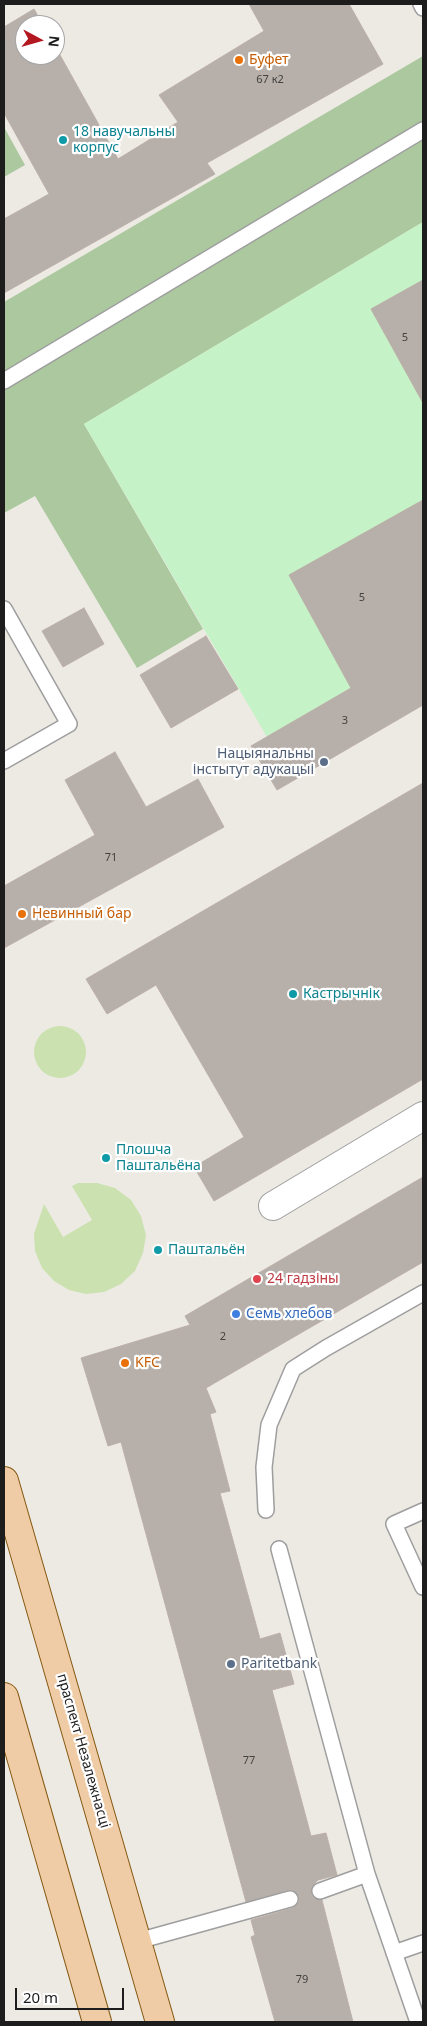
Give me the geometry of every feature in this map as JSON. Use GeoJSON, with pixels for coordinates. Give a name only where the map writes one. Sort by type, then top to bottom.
{"type":"FeatureCollection","features":[{"type":"Feature","properties":{"kind":"main road","name":"праспект Незалежнасці"},"geometry":{"type":"LineString","coordinates":[[4,1481],[160,2022]]}},
{"type":"Feature","properties":{"kind":"main road"},"geometry":{"type":"LineString","coordinates":[[4,1697],[97,2022]]}},
{"type":"Feature","properties":{"kind":"street"},"geometry":{"type":"LineString","coordinates":[[274,1206],[423,1116]]}},
{"type":"Feature","properties":{"kind":"lane"},"geometry":{"type":"LineString","coordinates":[[421,4],[423,8]]}},
{"type":"Feature","properties":{"kind":"lane"},"geometry":{"type":"LineString","coordinates":[[4,381],[423,130]]}},
{"type":"Feature","properties":{"kind":"lane"},"geometry":{"type":"LineString","coordinates":[[4,610],[69,724],[4,761]]}},
{"type":"Feature","properties":{"kind":"lane"},"geometry":{"type":"LineString","coordinates":[[266,1510],[264,1467],[269,1425],[293,1369],[423,1293]]}},
{"type":"Feature","properties":{"kind":"lane"},"geometry":{"type":"LineString","coordinates":[[423,1511],[394,1524],[423,1587]]}},
{"type":"Feature","properties":{"kind":"lane"},"geometry":{"type":"LineString","coordinates":[[279,1549],[367,1874],[418,2022]]}},
{"type":"Feature","properties":{"kind":"lane"},"geometry":{"type":"LineString","coordinates":[[320,1891],[367,1874]]}},
{"type":"Feature","properties":{"kind":"lane"},"geometry":{"type":"LineString","coordinates":[[138,1942],[290,1899]]}},
{"type":"Feature","properties":{"kind":"lane"},"geometry":{"type":"LineString","coordinates":[[394,1953],[423,1943]]}},
{"type":"Feature","properties":{"kind":"green space"},"geometry":{"type":"Polygon","coordinates":[[[423,56],[423,222],[84,424],[203,629],[137,668],[35,496],[4,513],[4,302],[423,56]]]}},
{"type":"Feature","properties":{"kind":"green space"},"geometry":{"type":"Polygon","coordinates":[[[4,127],[25,165],[4,177],[4,127]]]}},
{"type":"Feature","properties":{"kind":"green space"},"geometry":{"type":"Polygon","coordinates":[[[423,222],[423,647],[267,737],[84,424],[423,222]]]}},
{"type":"Feature","properties":{"kind":"green space"},"geometry":{"type":"Polygon","coordinates":[[[60,1026],[70,1028],[78,1034],[84,1042],[86,1052],[84,1062],[78,1070],[70,1076],[60,1078],[50,1076],[42,1070],[36,1062],[34,1052],[36,1042],[42,1034],[50,1028],[60,1026]]]}},
{"type":"Feature","properties":{"kind":"green space"},"geometry":{"type":"Polygon","coordinates":[[[78,1183],[97,1183],[115,1188],[131,1200],[141,1216],[146,1235],[143,1253],[135,1271],[121,1284],[104,1292],[86,1294],[69,1290],[54,1281],[42,1268],[35,1251],[34,1234],[44,1204],[63,1237],[92,1220],[72,1186],[78,1183]]]}},
{"type":"Feature","properties":{"kind":"building"},"geometry":{"type":"Polygon","coordinates":[[[249,4],[349,4],[383,64],[207,163],[215,174],[4,293],[4,219],[49,194],[4,113],[4,27],[15,20],[15,65],[65,64],[118,159],[178,122],[159,95],[264,31],[249,4]]]}},
{"type":"Feature","properties":{"kind":"building"},"geometry":{"type":"Polygon","coordinates":[[[34,9],[37,15],[24,15],[34,9]]]}},
{"type":"Feature","properties":{"kind":"building"},"geometry":{"type":"Polygon","coordinates":[[[423,280],[423,403],[371,309],[423,280]]]}},
{"type":"Feature","properties":{"kind":"building"},"geometry":{"type":"Polygon","coordinates":[[[423,500],[423,705],[277,790],[251,746],[351,688],[289,575],[423,500]]]}},
{"type":"Feature","properties":{"kind":"building"},"geometry":{"type":"Polygon","coordinates":[[[84,608],[104,644],[63,667],[42,631],[84,608]]]}},
{"type":"Feature","properties":{"kind":"building"},"geometry":{"type":"Polygon","coordinates":[[[206,636],[238,689],[171,728],[140,675],[206,636]]]}},
{"type":"Feature","properties":{"kind":"building"},"geometry":{"type":"Polygon","coordinates":[[[115,752],[146,807],[198,779],[224,827],[4,948],[4,886],[95,835],[65,780],[115,752]]]}},
{"type":"Feature","properties":{"kind":"building","name":"Кастрычнік"},"geometry":{"type":"Polygon","coordinates":[[[423,783],[423,1079],[214,1201],[194,1167],[244,1137],[156,985],[107,1014],[86,979],[423,783]]]}},
{"type":"Feature","properties":{"kind":"building"},"geometry":{"type":"Polygon","coordinates":[[[423,1177],[423,1262],[206,1388],[216,1412],[210,1414],[230,1491],[220,1493],[260,1639],[280,1633],[294,1684],[272,1690],[311,1836],[326,1833],[337,1875],[318,1880],[313,1885],[311,1894],[314,1898],[322,1900],[353,2022],[275,2022],[251,1937],[255,1935],[251,1920],[293,1908],[299,1902],[299,1896],[293,1890],[288,1890],[246,1902],[121,1442],[108,1446],[81,1358],[190,1325],[185,1316],[423,1177]]]}},
{"type":"Feature","properties":{"kind":"place","name":"Буфет"},"geometry":{"type":"Point","coordinates":[239,60]}},
{"type":"Feature","properties":{"kind":"place","name":"18 навучальны корпус"},"geometry":{"type":"Point","coordinates":[63,140]}},
{"type":"Feature","properties":{"kind":"place","name":"Нацыянальны інстытут адукацыі"},"geometry":{"type":"Point","coordinates":[324,762]}},
{"type":"Feature","properties":{"kind":"place","name":"Невинный бар"},"geometry":{"type":"Point","coordinates":[22,914]}},
{"type":"Feature","properties":{"kind":"place","name":"Кастрычнік"},"geometry":{"type":"Point","coordinates":[293,994]}},
{"type":"Feature","properties":{"kind":"place","name":"Плошча Паштальёна"},"geometry":{"type":"Point","coordinates":[106,1158]}},
{"type":"Feature","properties":{"kind":"place","name":"Паштальён"},"geometry":{"type":"Point","coordinates":[158,1250]}},
{"type":"Feature","properties":{"kind":"place","name":"24 гадзіны"},"geometry":{"type":"Point","coordinates":[257,1279]}},
{"type":"Feature","properties":{"kind":"place","name":"Семь хлебов"},"geometry":{"type":"Point","coordinates":[236,1314]}},
{"type":"Feature","properties":{"kind":"place","name":"KFC"},"geometry":{"type":"Point","coordinates":[125,1363]}},
{"type":"Feature","properties":{"kind":"place","name":"Paritetbank"},"geometry":{"type":"Point","coordinates":[231,1664]}}]}
